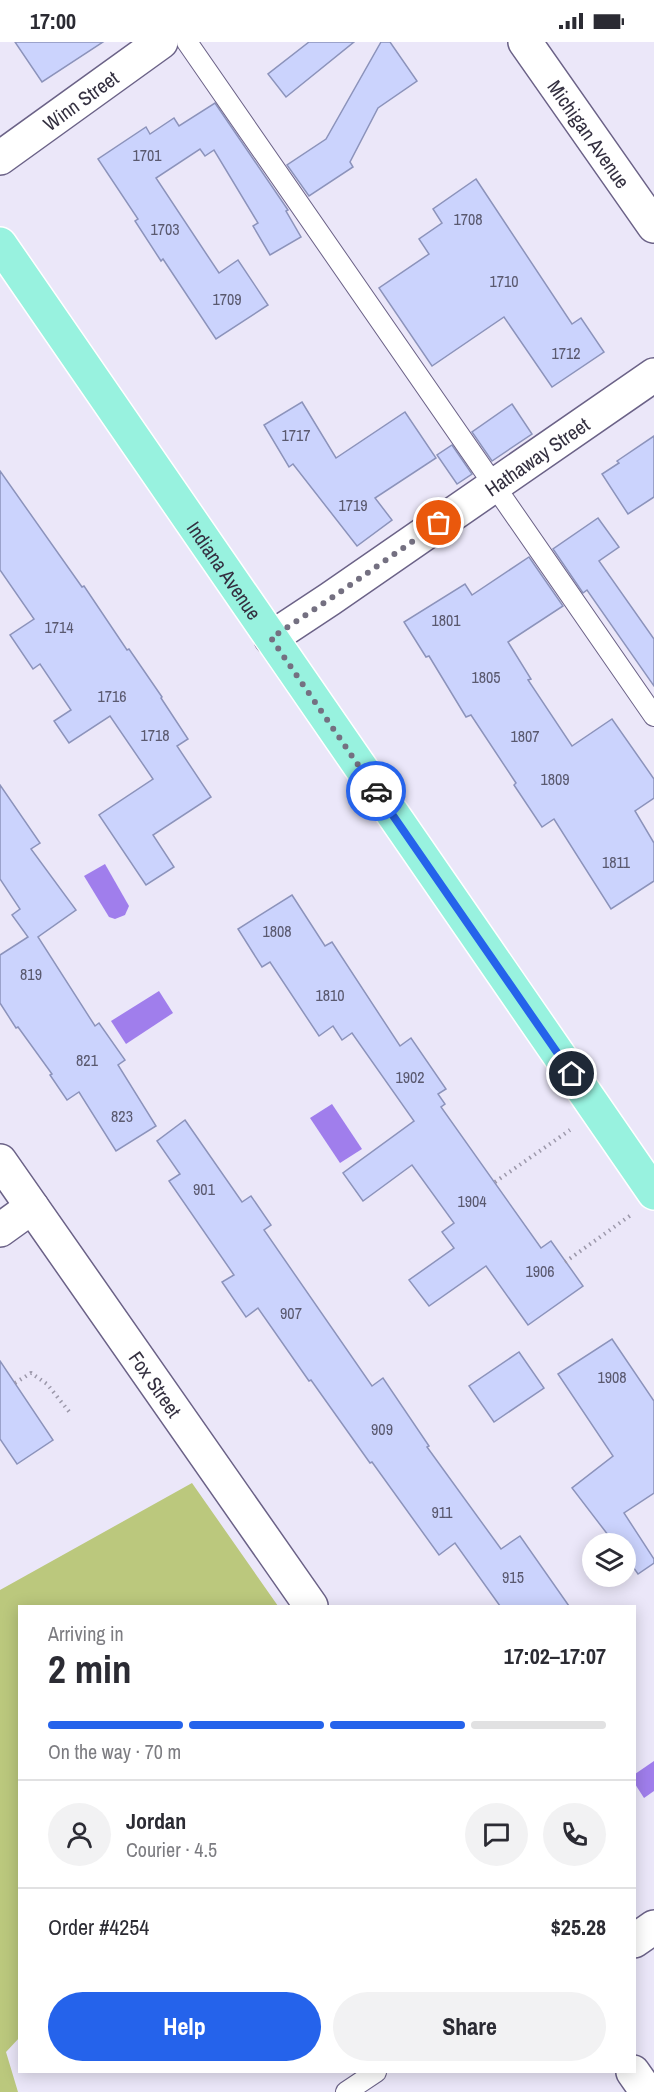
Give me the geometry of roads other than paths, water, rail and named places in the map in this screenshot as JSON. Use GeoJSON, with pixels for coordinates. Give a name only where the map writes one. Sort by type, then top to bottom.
{"type":"FeatureCollection","features":[{"type":"Feature","properties":{"kind":"main road","name":"Indiana Avenue"},"geometry":{"type":"LineString","coordinates":[[0,244],[271,638],[645,1202]]}},
{"type":"Feature","properties":{"kind":"street","name":"Winn Street"},"geometry":{"type":"LineString","coordinates":[[0,158],[161,42]]}},
{"type":"Feature","properties":{"kind":"street","name":"Michigan Avenue"},"geometry":{"type":"LineString","coordinates":[[525,42],[654,226]]}},
{"type":"Feature","properties":{"kind":"street","name":"Hathaway Street"},"geometry":{"type":"LineString","coordinates":[[271,638],[654,375]]}},
{"type":"Feature","properties":{"kind":"street","name":"Fox Street"},"geometry":{"type":"LineString","coordinates":[[0,1161],[310,1605]]}},
{"type":"Feature","properties":{"kind":"street"},"geometry":{"type":"LineString","coordinates":[[0,1230],[32,1207]]}},
{"type":"Feature","properties":{"kind":"street"},"geometry":{"type":"LineString","coordinates":[[636,1940],[654,1927]]}},
{"type":"Feature","properties":{"kind":"street"},"geometry":{"type":"LineString","coordinates":[[634,2073],[647,2092]]}},
{"type":"Feature","properties":{"kind":"lane"},"geometry":{"type":"LineString","coordinates":[[187,42],[654,716]]}},
{"type":"Feature","properties":{"kind":"lane"},"geometry":{"type":"LineString","coordinates":[[346,2092],[374,2073]]}}]}
